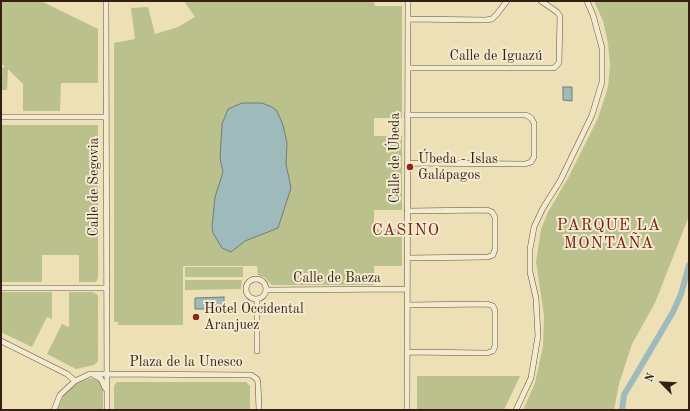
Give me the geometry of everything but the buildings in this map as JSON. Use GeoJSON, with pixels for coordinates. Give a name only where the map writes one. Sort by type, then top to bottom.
{"type":"FeatureCollection","features":[{"type":"Feature","properties":{"kind":"street","name":"Calle de Segovia"},"geometry":{"type":"LineString","coordinates":[[106,1],[107,374]]}},
{"type":"Feature","properties":{"kind":"street","name":"Calle de Úbeda"},"geometry":{"type":"LineString","coordinates":[[408,1],[408,410]]}},
{"type":"Feature","properties":{"kind":"street"},"geometry":{"type":"LineString","coordinates":[[408,19],[492,19],[507,1]]}},
{"type":"Feature","properties":{"kind":"street","name":"Calle de Iguazú"},"geometry":{"type":"LineString","coordinates":[[408,68],[554,68],[559,63],[560,16],[557,12],[541,1]]}},
{"type":"Feature","properties":{"kind":"street"},"geometry":{"type":"LineString","coordinates":[[516,410],[531,378],[538,336],[536,298],[530,272],[530,249],[534,227],[543,208],[560,181],[592,115],[602,82],[602,48],[594,15],[587,1]]}},
{"type":"Feature","properties":{"kind":"street"},"geometry":{"type":"LineString","coordinates":[[407,115],[526,116],[531,118],[534,123],[534,157],[531,162],[525,164],[407,163]]}},
{"type":"Feature","properties":{"kind":"street"},"geometry":{"type":"LineString","coordinates":[[1,117],[106,117]]}},
{"type":"Feature","properties":{"kind":"street"},"geometry":{"type":"LineString","coordinates":[[407,211],[487,210],[492,212],[495,217],[495,248],[493,254],[488,258],[407,258]]}},
{"type":"Feature","properties":{"kind":"street"},"geometry":{"type":"LineString","coordinates":[[260,280],[264,282],[266,290],[264,296],[257,300],[249,298],[245,289],[249,281],[260,280]]}},
{"type":"Feature","properties":{"kind":"street"},"geometry":{"type":"LineString","coordinates":[[1,288],[106,288]]}},
{"type":"Feature","properties":{"kind":"street","name":"Calle de Baeza"},"geometry":{"type":"LineString","coordinates":[[266,290],[407,289]]}},
{"type":"Feature","properties":{"kind":"street"},"geometry":{"type":"LineString","coordinates":[[257,300],[257,351]]}},
{"type":"Feature","properties":{"kind":"street"},"geometry":{"type":"LineString","coordinates":[[407,306],[487,304],[493,306],[495,311],[495,346],[492,351],[487,353],[408,352]]}},
{"type":"Feature","properties":{"kind":"street"},"geometry":{"type":"LineString","coordinates":[[1,341],[67,374],[75,380]]}},
{"type":"Feature","properties":{"kind":"street"},"geometry":{"type":"LineString","coordinates":[[94,374],[103,382],[107,398]]}},
{"type":"Feature","properties":{"kind":"street","name":"Plaza de la Unesco"},"geometry":{"type":"LineString","coordinates":[[54,410],[60,395],[75,380],[94,374],[107,374],[251,375],[257,379],[258,383],[259,410]]}},
{"type":"Feature","properties":{"kind":"street"},"geometry":{"type":"LineString","coordinates":[[107,374],[107,410]]}},
{"type":"Feature","properties":{"kind":"green space"},"geometry":{"type":"Polygon","coordinates":[[[1,1],[41,1],[98,29],[98,83],[61,83],[60,111],[23,111],[23,84],[8,69],[7,90],[1,90],[1,68],[5,67],[1,63],[1,1]]]}},
{"type":"Feature","properties":{"kind":"green space"},"geometry":{"type":"Polygon","coordinates":[[[184,1],[374,1],[375,6],[402,6],[402,118],[374,118],[374,136],[402,136],[402,210],[374,210],[374,229],[402,229],[402,266],[374,266],[374,285],[272,285],[265,278],[258,275],[257,266],[183,266],[183,325],[118,325],[118,322],[114,322],[114,43],[135,39],[131,8],[148,7],[155,34],[178,27],[195,17],[184,1]]]}},
{"type":"Feature","properties":{"kind":"green space"},"geometry":{"type":"Polygon","coordinates":[[[594,1],[689,1],[689,216],[655,303],[632,344],[619,384],[614,410],[523,410],[535,383],[543,346],[544,316],[536,262],[541,229],[548,212],[568,178],[598,118],[608,87],[610,65],[608,43],[603,21],[594,1]]]}},
{"type":"Feature","properties":{"kind":"green space"},"geometry":{"type":"Polygon","coordinates":[[[1,125],[98,125],[98,278],[96,282],[79,282],[79,255],[42,255],[42,282],[1,282],[1,125]]]}},
{"type":"Feature","properties":{"kind":"green space"},"geometry":{"type":"Polygon","coordinates":[[[185,267],[243,267],[243,277],[185,277],[185,267]]]}},
{"type":"Feature","properties":{"kind":"green space"},"geometry":{"type":"Polygon","coordinates":[[[185,280],[242,280],[241,289],[185,290],[185,280]]]}},
{"type":"Feature","properties":{"kind":"green space"},"geometry":{"type":"Polygon","coordinates":[[[1,292],[52,292],[52,319],[47,317],[32,347],[1,332],[1,292]]]}},
{"type":"Feature","properties":{"kind":"green space"},"geometry":{"type":"Polygon","coordinates":[[[69,292],[93,292],[98,295],[98,361],[94,365],[76,369],[47,354],[62,324],[69,327],[69,292]]]}},
{"type":"Feature","properties":{"kind":"green space"},"geometry":{"type":"Polygon","coordinates":[[[417,376],[520,376],[504,410],[417,410],[417,376]]]}},
{"type":"Feature","properties":{"kind":"green space"},"geometry":{"type":"Polygon","coordinates":[[[92,378],[101,381],[103,387],[103,410],[57,410],[65,393],[79,382],[92,378]]]}},
{"type":"Feature","properties":{"kind":"green space"},"geometry":{"type":"Polygon","coordinates":[[[117,382],[246,382],[250,386],[250,410],[114,410],[114,386],[117,382]]]}},
{"type":"Feature","properties":{"kind":"water"},"geometry":{"type":"Polygon","coordinates":[[[563,87],[572,87],[572,101],[563,100],[563,87]]]}},
{"type":"Feature","properties":{"kind":"water"},"geometry":{"type":"Polygon","coordinates":[[[242,103],[262,103],[277,111],[283,125],[287,143],[286,164],[291,188],[278,228],[245,241],[231,252],[222,248],[213,233],[212,227],[215,197],[223,172],[220,158],[222,124],[228,109],[242,103]]]}},
{"type":"Feature","properties":{"kind":"water"},"geometry":{"type":"Polygon","coordinates":[[[224,297],[224,309],[195,309],[195,298],[224,297]]]}},
{"type":"Feature","properties":{"kind":"waterway"},"geometry":{"type":"LineString","coordinates":[[622,410],[624,395],[673,312],[681,294],[689,265]]}},
{"type":"Feature","properties":{"kind":"place","name":"Úbeda - Islas Galápagos"},"geometry":{"type":"Point","coordinates":[410,167]}},
{"type":"Feature","properties":{"kind":"place","name":"Hotel Occidental Aranjuez"},"geometry":{"type":"Point","coordinates":[196,317]}},
{"type":"Feature","properties":{"kind":"district","name":"CASINO"},"geometry":{"type":"Point","coordinates":[406,231]}},
{"type":"Feature","properties":{"kind":"district","name":"PARQUE LA MONTAÑA"},"geometry":{"type":"Point","coordinates":[609,235]}}]}
